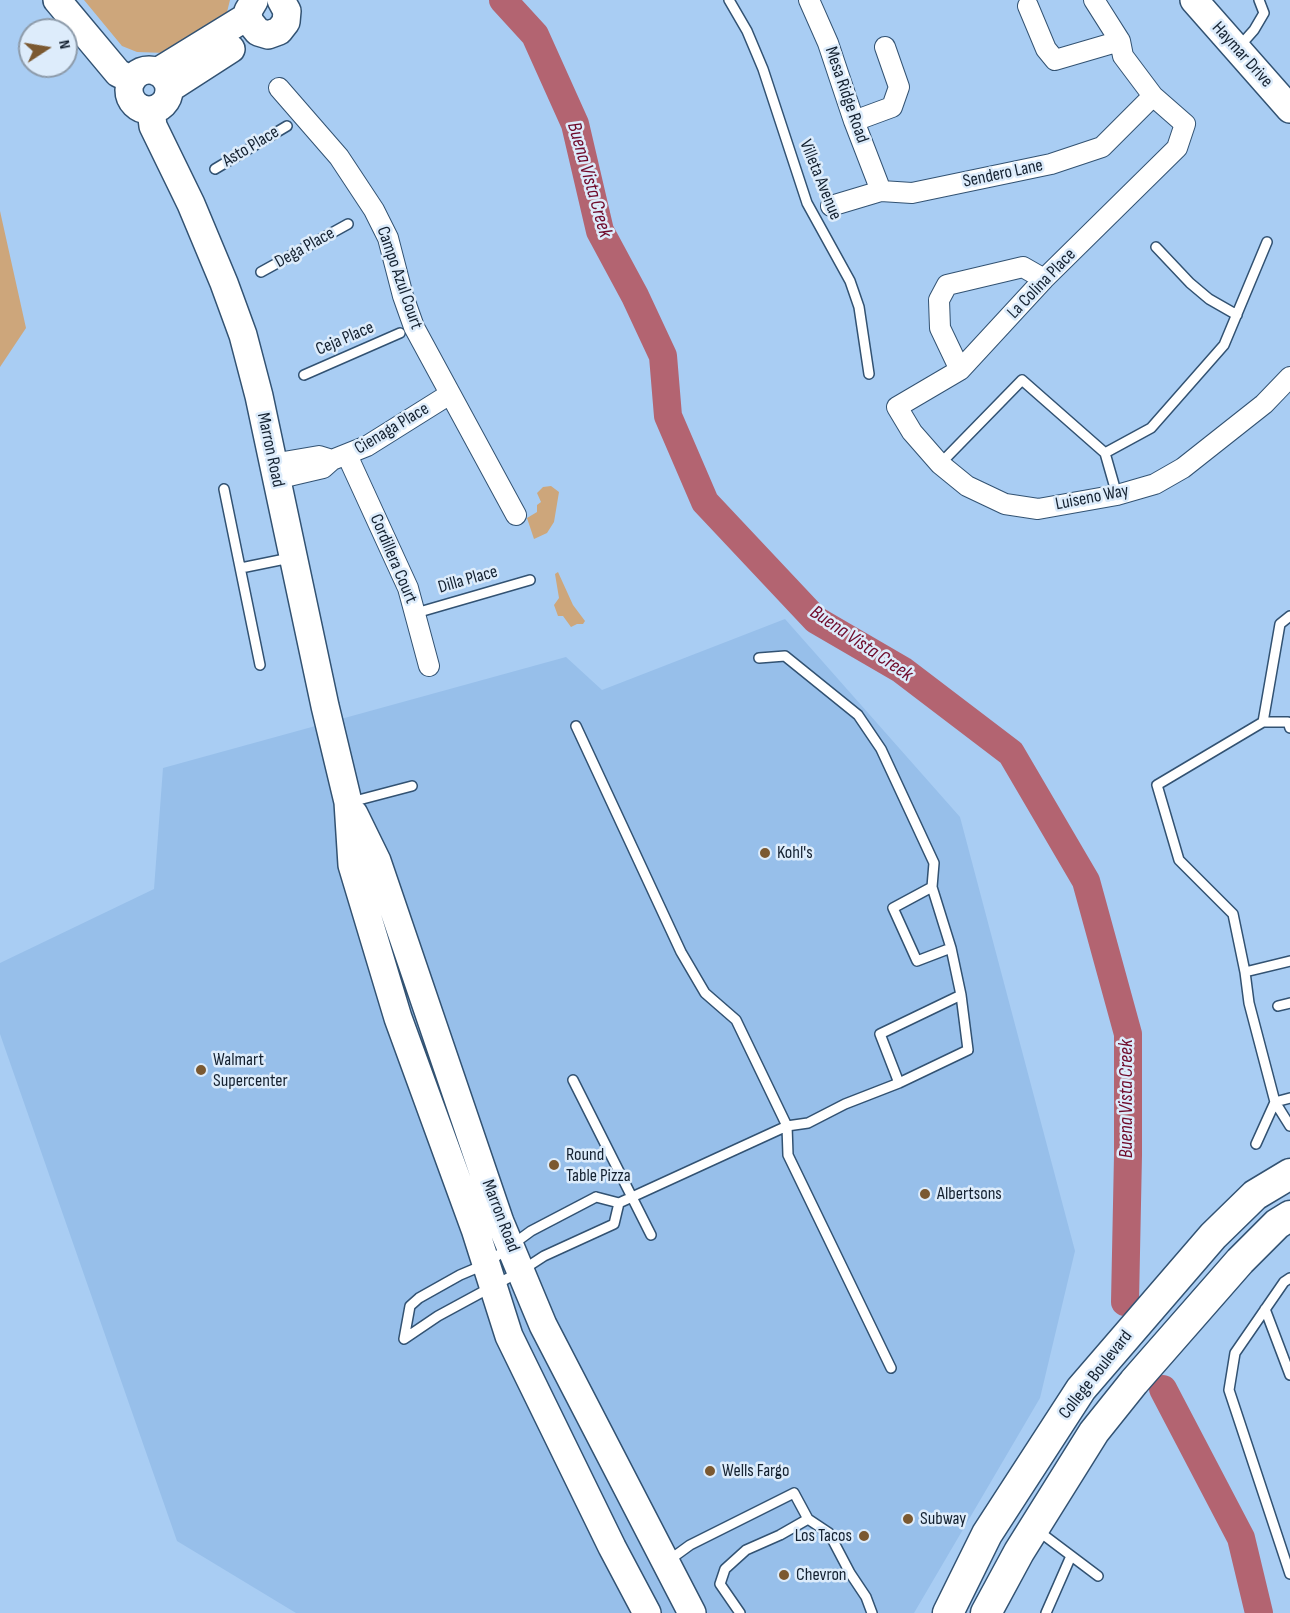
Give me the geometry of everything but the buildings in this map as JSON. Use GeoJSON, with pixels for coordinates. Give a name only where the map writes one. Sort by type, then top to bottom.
{"type":"FeatureCollection","features":[{"type":"Feature","properties":{"kind":"main road","name":"College Boulevard"},"geometry":{"type":"LineString","coordinates":[[948,1613],[987,1534],[1081,1389],[1213,1236],[1255,1195],[1290,1174]]}},
{"type":"Feature","properties":{"kind":"main road","name":"College Boulevard"},"geometry":{"type":"LineString","coordinates":[[986,1613],[1034,1528],[1094,1432],[1134,1382],[1240,1261],[1277,1224],[1290,1216]]}},
{"type":"Feature","properties":{"kind":"main road"},"geometry":{"type":"LineString","coordinates":[[1034,1528],[1026,1522],[1027,1510],[1086,1413],[1081,1389]]}},
{"type":"Feature","properties":{"kind":"street"},"geometry":{"type":"LineString","coordinates":[[57,0],[118,73],[132,81]]}},
{"type":"Feature","properties":{"kind":"street","name":"Mesa Ridge Road"},"geometry":{"type":"LineString","coordinates":[[809,0],[828,43],[854,121],[881,191]]}},
{"type":"Feature","properties":{"kind":"street"},"geometry":{"type":"LineString","coordinates":[[1094,0],[1120,41],[1123,56],[1153,96]]}},
{"type":"Feature","properties":{"kind":"street","name":"Haymar Drive"},"geometry":{"type":"LineString","coordinates":[[1194,0],[1290,109]]}},
{"type":"Feature","properties":{"kind":"street"},"geometry":{"type":"LineString","coordinates":[[163,80],[252,11],[268,35],[279,31],[286,22],[289,5]]}},
{"type":"Feature","properties":{"kind":"street"},"geometry":{"type":"LineString","coordinates":[[1028,6],[1046,49],[1055,60],[1120,41]]}},
{"type":"Feature","properties":{"kind":"street"},"geometry":{"type":"LineString","coordinates":[[854,121],[892,107],[899,87],[885,47]]}},
{"type":"Feature","properties":{"kind":"street"},"geometry":{"type":"LineString","coordinates":[[144,71],[163,80],[168,95],[162,105],[151,110],[134,103],[129,92],[132,81],[138,74],[144,71]]}},
{"type":"Feature","properties":{"kind":"street","name":"Campo Azul Court"},"geometry":{"type":"LineString","coordinates":[[279,88],[296,120],[339,157],[388,238],[403,296],[407,330],[450,394],[516,515]]}},
{"type":"Feature","properties":{"kind":"street","name":"La Colina Place"},"geometry":{"type":"LineString","coordinates":[[897,407],[960,370],[1044,279],[1177,148],[1185,124],[1153,96]]}},
{"type":"Feature","properties":{"kind":"street","name":"Sendero Lane"},"geometry":{"type":"LineString","coordinates":[[831,206],[881,191],[912,193],[1051,164],[1102,147],[1153,96]]}},
{"type":"Feature","properties":{"kind":"street","name":"Marron Road"},"geometry":{"type":"LineString","coordinates":[[151,110],[153,126],[191,204],[243,335],[259,396],[348,802],[352,865],[398,1018],[475,1229],[509,1336],[612,1547],[647,1613]]}},
{"type":"Feature","properties":{"kind":"street"},"geometry":{"type":"LineString","coordinates":[[960,370],[940,328],[939,300],[947,285],[1023,267],[1044,279]]}},
{"type":"Feature","properties":{"kind":"street","name":"Luiseno Way"},"geometry":{"type":"LineString","coordinates":[[897,407],[912,432],[940,464],[967,486],[1005,504],[1038,509],[1117,495],[1155,484],[1183,468],[1264,404],[1290,377]]}},
{"type":"Feature","properties":{"kind":"street","name":"Cienaga Place"},"geometry":{"type":"LineString","coordinates":[[274,471],[323,468],[367,446],[450,394]]}},
{"type":"Feature","properties":{"kind":"street","name":"Cordillera Court"},"geometry":{"type":"LineString","coordinates":[[340,458],[408,588],[429,666]]}},
{"type":"Feature","properties":{"kind":"street","name":"Marron Road"},"geometry":{"type":"LineString","coordinates":[[348,802],[377,861],[500,1222],[543,1325],[692,1613]]}},
{"type":"Feature","properties":{"kind":"lane","name":"Villeta Avenue"},"geometry":{"type":"LineString","coordinates":[[729,0],[747,31],[763,69],[807,203],[850,281],[859,307],[869,374]]}},
{"type":"Feature","properties":{"kind":"lane"},"geometry":{"type":"LineString","coordinates":[[1236,50],[1254,30],[1264,13],[1259,0]]}},
{"type":"Feature","properties":{"kind":"lane","name":"Asto Place"},"geometry":{"type":"LineString","coordinates":[[215,169],[296,120]]}},
{"type":"Feature","properties":{"kind":"lane","name":"Dega Place"},"geometry":{"type":"LineString","coordinates":[[261,272],[348,224]]}},
{"type":"Feature","properties":{"kind":"lane"},"geometry":{"type":"LineString","coordinates":[[1106,453],[1151,428],[1224,345],[1267,242]]}},
{"type":"Feature","properties":{"kind":"lane"},"geometry":{"type":"LineString","coordinates":[[1156,247],[1190,283],[1209,299],[1237,315]]}},
{"type":"Feature","properties":{"kind":"lane","name":"Ceja Place"},"geometry":{"type":"LineString","coordinates":[[304,375],[407,330]]}},
{"type":"Feature","properties":{"kind":"lane"},"geometry":{"type":"LineString","coordinates":[[940,464],[1022,380],[1106,453],[1117,495]]}},
{"type":"Feature","properties":{"kind":"lane"},"geometry":{"type":"LineString","coordinates":[[224,489],[260,665]]}},
{"type":"Feature","properties":{"kind":"lane"},"geometry":{"type":"LineString","coordinates":[[241,568],[293,558]]}},
{"type":"Feature","properties":{"kind":"lane","name":"Dilla Place"},"geometry":{"type":"LineString","coordinates":[[416,612],[530,580]]}},
{"type":"Feature","properties":{"kind":"lane"},"geometry":{"type":"LineString","coordinates":[[1263,722],[1280,624],[1290,616]]}},
{"type":"Feature","properties":{"kind":"lane"},"geometry":{"type":"LineString","coordinates":[[619,1203],[614,1224],[544,1256],[521,1271],[489,1276],[460,1275],[419,1298],[410,1306],[404,1338],[438,1316],[489,1276],[511,1246],[536,1229],[596,1197],[619,1203],[632,1198],[787,1126],[808,1123],[845,1104],[899,1083],[968,1050],[961,995],[951,948],[932,887],[934,864],[881,749],[858,716],[785,656],[759,658]]}},
{"type":"Feature","properties":{"kind":"lane"},"geometry":{"type":"LineString","coordinates":[[1289,722],[1263,722],[1157,785],[1179,860],[1233,914],[1249,1004],[1275,1102],[1290,1126]]}},
{"type":"Feature","properties":{"kind":"lane"},"geometry":{"type":"LineString","coordinates":[[576,726],[681,952],[705,993],[736,1020],[787,1126],[788,1155],[891,1368]]}},
{"type":"Feature","properties":{"kind":"lane"},"geometry":{"type":"LineString","coordinates":[[348,802],[412,786]]}},
{"type":"Feature","properties":{"kind":"lane"},"geometry":{"type":"LineString","coordinates":[[932,887],[893,908],[917,961],[951,948]]}},
{"type":"Feature","properties":{"kind":"lane"},"geometry":{"type":"LineString","coordinates":[[1245,972],[1290,960]]}},
{"type":"Feature","properties":{"kind":"lane"},"geometry":{"type":"LineString","coordinates":[[899,1083],[880,1034],[961,995]]}},
{"type":"Feature","properties":{"kind":"lane"},"geometry":{"type":"LineString","coordinates":[[1278,1006],[1290,1002]]}},
{"type":"Feature","properties":{"kind":"lane"},"geometry":{"type":"LineString","coordinates":[[573,1080],[651,1235]]}},
{"type":"Feature","properties":{"kind":"lane"},"geometry":{"type":"LineString","coordinates":[[1275,1102],[1290,1098]]}},
{"type":"Feature","properties":{"kind":"lane"},"geometry":{"type":"LineString","coordinates":[[1256,1144],[1275,1102]]}},
{"type":"Feature","properties":{"kind":"lane"},"geometry":{"type":"LineString","coordinates":[[1290,1278],[1284,1282],[1235,1353],[1229,1390],[1290,1574]]}},
{"type":"Feature","properties":{"kind":"lane"},"geometry":{"type":"LineString","coordinates":[[1265,1309],[1290,1375]]}},
{"type":"Feature","properties":{"kind":"lane"},"geometry":{"type":"LineString","coordinates":[[666,1562],[690,1545],[794,1493],[808,1519],[829,1533],[850,1573],[866,1597],[872,1613]]}},
{"type":"Feature","properties":{"kind":"lane"},"geometry":{"type":"LineString","coordinates":[[740,1613],[720,1584],[725,1569],[746,1550],[808,1519]]}},
{"type":"Feature","properties":{"kind":"lane"},"geometry":{"type":"LineString","coordinates":[[1034,1528],[1098,1576]]}},
{"type":"Feature","properties":{"kind":"lane"},"geometry":{"type":"LineString","coordinates":[[1046,1613],[1071,1556]]}},
{"type":"Feature","properties":{"kind":"shaded area"},"geometry":{"type":"Polygon","coordinates":[[[84,0],[230,0],[227,12],[221,20],[166,53],[137,52],[122,46],[84,0]]]}},
{"type":"Feature","properties":{"kind":"shaded area"},"geometry":{"type":"Polygon","coordinates":[[[0,211],[26,328],[0,367],[0,211]]]}},
{"type":"Feature","properties":{"kind":"shaded area"},"geometry":{"type":"Polygon","coordinates":[[[551,486],[559,492],[554,522],[547,533],[534,539],[527,518],[537,512],[537,505],[541,502],[537,493],[543,487],[551,486]]]}},
{"type":"Feature","properties":{"kind":"shaded area"},"geometry":{"type":"Polygon","coordinates":[[[558,572],[573,605],[585,621],[583,624],[571,627],[563,616],[558,616],[554,605],[559,598],[555,574],[558,572]]]}},
{"type":"Feature","properties":{"kind":"shaded area"},"geometry":{"type":"Polygon","coordinates":[[[785,619],[960,817],[1075,1251],[1040,1398],[914,1613],[296,1613],[177,1541],[0,1034],[0,963],[154,889],[163,768],[566,657],[602,690],[785,619]]]}},
{"type":"Feature","properties":{"kind":"waterway","name":"Buena Vista Creek"},"geometry":{"type":"LineString","coordinates":[[503,0],[535,35],[575,124],[600,231],[635,296],[663,356],[668,416],[705,502],[816,620],[902,670],[1011,753],[1086,881],[1128,1034],[1125,1302]]}},
{"type":"Feature","properties":{"kind":"waterway","name":"Buena Vista Creek"},"geometry":{"type":"LineString","coordinates":[[1163,1389],[1241,1538],[1259,1613]]}},
{"type":"Feature","properties":{"kind":"place","name":"Kohl's"},"geometry":{"type":"Point","coordinates":[765,853]}},
{"type":"Feature","properties":{"kind":"place","name":"Walmart Supercenter"},"geometry":{"type":"Point","coordinates":[201,1070]}},
{"type":"Feature","properties":{"kind":"place","name":"Round Table Pizza"},"geometry":{"type":"Point","coordinates":[554,1165]}},
{"type":"Feature","properties":{"kind":"place","name":"Albertsons"},"geometry":{"type":"Point","coordinates":[925,1194]}},
{"type":"Feature","properties":{"kind":"place","name":"Wells Fargo"},"geometry":{"type":"Point","coordinates":[710,1471]}},
{"type":"Feature","properties":{"kind":"place","name":"Subway"},"geometry":{"type":"Point","coordinates":[908,1519]}},
{"type":"Feature","properties":{"kind":"place","name":"Los Tacos"},"geometry":{"type":"Point","coordinates":[864,1536]}},
{"type":"Feature","properties":{"kind":"place","name":"Chevron"},"geometry":{"type":"Point","coordinates":[784,1575]}}]}
